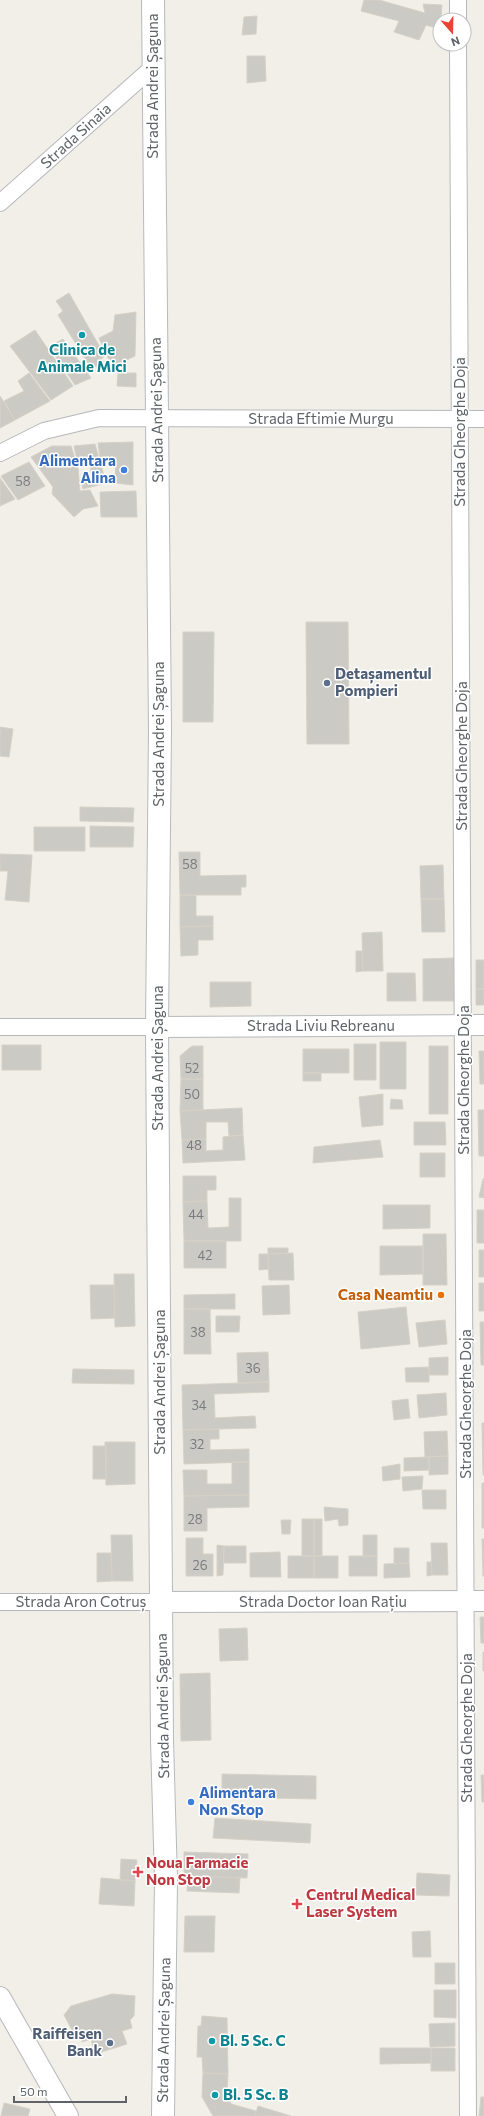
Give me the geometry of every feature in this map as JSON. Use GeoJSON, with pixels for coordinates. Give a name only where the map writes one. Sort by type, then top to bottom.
{"type":"FeatureCollection","features":[{"type":"Feature","properties":{"kind":"main road","name":"Strada Andrei Șaguna"},"geometry":{"type":"LineString","coordinates":[[149,3],[152,68],[160,722],[157,1027],[166,1880],[163,2116]]}},
{"type":"Feature","properties":{"kind":"street"},"geometry":{"type":"LineString","coordinates":[[458,0],[458,12]]}},
{"type":"Feature","properties":{"kind":"street","name":"Strada Gheorghe Doja"},"geometry":{"type":"LineString","coordinates":[[458,52],[464,1025],[475,1601],[468,2116]]}},
{"type":"Feature","properties":{"kind":"street","name":"Strada Sinaia"},"geometry":{"type":"LineString","coordinates":[[0,204],[152,68]]}},
{"type":"Feature","properties":{"kind":"street","name":"Strada Eftimie Murgu"},"geometry":{"type":"LineString","coordinates":[[0,453],[44,430],[99,418],[157,420],[484,419]]}},
{"type":"Feature","properties":{"kind":"street","name":"Strada Liviu Rebreanu"},"geometry":{"type":"LineString","coordinates":[[157,1027],[484,1025]]}},
{"type":"Feature","properties":{"kind":"street"},"geometry":{"type":"LineString","coordinates":[[0,1028],[157,1027]]}},
{"type":"Feature","properties":{"kind":"street","name":"Strada Doctor Ioan Rațiu"},"geometry":{"type":"LineString","coordinates":[[162,1602],[475,1601]]}},
{"type":"Feature","properties":{"kind":"street","name":"Strada Aron Cotruș"},"geometry":{"type":"LineString","coordinates":[[0,1602],[162,1602]]}},
{"type":"Feature","properties":{"kind":"street"},"geometry":{"type":"LineString","coordinates":[[0,1997],[72,2115]]}},
{"type":"Feature","properties":{"kind":"building"},"geometry":{"type":"Polygon","coordinates":[[[364,0],[379,0],[425,13],[423,4],[442,5],[441,12],[432,12],[432,27],[426,25],[419,40],[394,32],[399,21],[361,11],[364,0]]]}},
{"type":"Feature","properties":{"kind":"building"},"geometry":{"type":"Polygon","coordinates":[[[257,16],[256,34],[242,35],[244,17],[257,16]]]}},
{"type":"Feature","properties":{"kind":"building"},"geometry":{"type":"Polygon","coordinates":[[[247,56],[265,56],[266,81],[247,83],[247,56]]]}},
{"type":"Feature","properties":{"kind":"building","name":"Clinica de Animale Mici"},"geometry":{"type":"Polygon","coordinates":[[[69,293],[105,356],[101,359],[107,368],[100,372],[93,363],[89,365],[58,315],[63,311],[56,301],[69,293]]]}},
{"type":"Feature","properties":{"kind":"building"},"geometry":{"type":"Polygon","coordinates":[[[136,312],[135,356],[112,367],[99,338],[113,331],[115,315],[136,312]]]}},
{"type":"Feature","properties":{"kind":"building"},"geometry":{"type":"Polygon","coordinates":[[[35,330],[73,386],[51,400],[10,346],[35,330]]]}},
{"type":"Feature","properties":{"kind":"building"},"geometry":{"type":"Polygon","coordinates":[[[63,339],[91,378],[75,385],[49,347],[63,339]]]}},
{"type":"Feature","properties":{"kind":"building"},"geometry":{"type":"Polygon","coordinates":[[[29,373],[50,401],[15,420],[4,401],[24,391],[18,381],[29,373]]]}},
{"type":"Feature","properties":{"kind":"building"},"geometry":{"type":"Polygon","coordinates":[[[118,373],[136,373],[136,387],[117,386],[118,373]]]}},
{"type":"Feature","properties":{"kind":"building"},"geometry":{"type":"Polygon","coordinates":[[[0,396],[15,420],[0,428],[0,396]]]}},
{"type":"Feature","properties":{"kind":"building","name":"Alimentara Alina"},"geometry":{"type":"Polygon","coordinates":[[[133,442],[133,485],[115,483],[116,457],[100,457],[98,443],[133,442]]]}},
{"type":"Feature","properties":{"kind":"building"},"geometry":{"type":"Polygon","coordinates":[[[95,444],[106,483],[83,489],[81,480],[92,478],[89,457],[77,460],[74,446],[95,444]]]}},
{"type":"Feature","properties":{"kind":"building"},"geometry":{"type":"Polygon","coordinates":[[[52,446],[71,446],[78,468],[80,491],[90,490],[98,506],[83,509],[74,517],[52,494],[53,487],[31,457],[52,446]]]}},
{"type":"Feature","properties":{"kind":"building"},"geometry":{"type":"Polygon","coordinates":[[[29,462],[45,486],[18,500],[1,476],[29,462]]]}},
{"type":"Feature","properties":{"kind":"building"},"geometry":{"type":"Polygon","coordinates":[[[0,478],[15,499],[0,506],[0,478]]]}},
{"type":"Feature","properties":{"kind":"building"},"geometry":{"type":"Polygon","coordinates":[[[136,491],[137,517],[101,517],[100,492],[136,491]]]}},
{"type":"Feature","properties":{"kind":"building","name":"Detașamentul Pompieri"},"geometry":{"type":"Polygon","coordinates":[[[306,622],[348,622],[349,744],[307,744],[306,622]]]}},
{"type":"Feature","properties":{"kind":"building"},"geometry":{"type":"Polygon","coordinates":[[[183,632],[214,632],[213,722],[183,722],[183,632]]]}},
{"type":"Feature","properties":{"kind":"building"},"geometry":{"type":"Polygon","coordinates":[[[0,727],[13,729],[9,757],[0,756],[0,727]]]}},
{"type":"Feature","properties":{"kind":"building"},"geometry":{"type":"Polygon","coordinates":[[[80,807],[134,808],[133,822],[80,821],[80,807]]]}},
{"type":"Feature","properties":{"kind":"building"},"geometry":{"type":"Polygon","coordinates":[[[90,826],[134,827],[133,847],[90,847],[90,826]]]}},
{"type":"Feature","properties":{"kind":"building"},"geometry":{"type":"Polygon","coordinates":[[[34,827],[85,827],[85,851],[34,851],[34,827]]]}},
{"type":"Feature","properties":{"kind":"building"},"geometry":{"type":"Polygon","coordinates":[[[179,852],[200,852],[200,876],[246,875],[246,887],[241,887],[241,895],[180,895],[179,852]]]}},
{"type":"Feature","properties":{"kind":"building"},"geometry":{"type":"Polygon","coordinates":[[[0,854],[32,855],[29,902],[5,900],[8,871],[0,871],[0,854]]]}},
{"type":"Feature","properties":{"kind":"building"},"geometry":{"type":"Polygon","coordinates":[[[443,865],[444,899],[421,899],[420,866],[443,865]]]}},
{"type":"Feature","properties":{"kind":"building"},"geometry":{"type":"Polygon","coordinates":[[[180,895],[196,895],[196,916],[213,916],[213,926],[180,927],[180,895]]]}},
{"type":"Feature","properties":{"kind":"building"},"geometry":{"type":"Polygon","coordinates":[[[421,899],[444,899],[445,932],[422,932],[421,899]]]}},
{"type":"Feature","properties":{"kind":"building"},"geometry":{"type":"Polygon","coordinates":[[[213,926],[213,940],[198,940],[198,955],[181,956],[180,927],[213,926]]]}},
{"type":"Feature","properties":{"kind":"building"},"geometry":{"type":"Polygon","coordinates":[[[382,932],[383,971],[363,971],[362,933],[382,932]]]}},
{"type":"Feature","properties":{"kind":"building"},"geometry":{"type":"Polygon","coordinates":[[[356,951],[362,951],[363,971],[356,972],[356,951]]]}},
{"type":"Feature","properties":{"kind":"building"},"geometry":{"type":"Polygon","coordinates":[[[454,958],[454,1001],[423,1001],[423,959],[454,958]]]}},
{"type":"Feature","properties":{"kind":"building"},"geometry":{"type":"Polygon","coordinates":[[[476,960],[484,960],[484,989],[476,989],[476,960]]]}},
{"type":"Feature","properties":{"kind":"building"},"geometry":{"type":"Polygon","coordinates":[[[387,973],[415,973],[416,1001],[387,1001],[387,973]]]}},
{"type":"Feature","properties":{"kind":"building"},"geometry":{"type":"Polygon","coordinates":[[[210,982],[251,982],[251,1006],[210,1007],[210,982]]]}},
{"type":"Feature","properties":{"kind":"building"},"geometry":{"type":"Polygon","coordinates":[[[476,989],[484,989],[484,1005],[476,1005],[476,989]]]}},
{"type":"Feature","properties":{"kind":"building"},"geometry":{"type":"Polygon","coordinates":[[[380,1042],[406,1042],[406,1089],[380,1089],[380,1042]]]}},
{"type":"Feature","properties":{"kind":"building"},"geometry":{"type":"Polygon","coordinates":[[[354,1044],[376,1044],[376,1080],[354,1080],[354,1044]]]}},
{"type":"Feature","properties":{"kind":"building"},"geometry":{"type":"Polygon","coordinates":[[[2,1045],[41,1045],[41,1070],[2,1070],[2,1045]]]}},
{"type":"Feature","properties":{"kind":"building"},"geometry":{"type":"Polygon","coordinates":[[[192,1046],[203,1046],[203,1079],[181,1079],[180,1056],[192,1046]]]}},
{"type":"Feature","properties":{"kind":"building"},"geometry":{"type":"Polygon","coordinates":[[[429,1046],[448,1046],[448,1114],[429,1114],[429,1046]]]}},
{"type":"Feature","properties":{"kind":"building"},"geometry":{"type":"Polygon","coordinates":[[[303,1049],[349,1049],[349,1073],[303,1073],[303,1049]]]}},
{"type":"Feature","properties":{"kind":"building"},"geometry":{"type":"Polygon","coordinates":[[[479,1051],[484,1051],[484,1084],[480,1084],[479,1051]]]}},
{"type":"Feature","properties":{"kind":"building"},"geometry":{"type":"Polygon","coordinates":[[[303,1073],[321,1073],[321,1081],[303,1081],[303,1073]]]}},
{"type":"Feature","properties":{"kind":"building"},"geometry":{"type":"Polygon","coordinates":[[[181,1079],[203,1079],[203,1110],[180,1111],[181,1079]]]}},
{"type":"Feature","properties":{"kind":"building"},"geometry":{"type":"Polygon","coordinates":[[[383,1094],[383,1125],[362,1127],[359,1097],[383,1094]]]}},
{"type":"Feature","properties":{"kind":"building"},"geometry":{"type":"Polygon","coordinates":[[[391,1099],[402,1100],[403,1109],[390,1109],[391,1099]]]}},
{"type":"Feature","properties":{"kind":"building"},"geometry":{"type":"Polygon","coordinates":[[[242,1108],[243,1135],[229,1136],[228,1122],[206,1122],[206,1139],[182,1140],[180,1111],[242,1108]]]}},
{"type":"Feature","properties":{"kind":"building"},"geometry":{"type":"Polygon","coordinates":[[[478,1110],[484,1110],[484,1156],[479,1156],[478,1110]]]}},
{"type":"Feature","properties":{"kind":"building"},"geometry":{"type":"Polygon","coordinates":[[[414,1122],[445,1122],[446,1145],[414,1145],[414,1122]]]}},
{"type":"Feature","properties":{"kind":"building"},"geometry":{"type":"Polygon","coordinates":[[[243,1135],[245,1160],[183,1163],[182,1140],[206,1139],[206,1151],[223,1150],[223,1137],[243,1135]]]}},
{"type":"Feature","properties":{"kind":"building"},"geometry":{"type":"Polygon","coordinates":[[[380,1140],[383,1157],[313,1163],[314,1147],[380,1140]]]}},
{"type":"Feature","properties":{"kind":"building"},"geometry":{"type":"Polygon","coordinates":[[[420,1153],[445,1153],[445,1177],[420,1177],[420,1153]]]}},
{"type":"Feature","properties":{"kind":"building"},"geometry":{"type":"Polygon","coordinates":[[[183,1176],[216,1176],[216,1190],[207,1190],[207,1201],[183,1202],[183,1176]]]}},
{"type":"Feature","properties":{"kind":"building"},"geometry":{"type":"Polygon","coordinates":[[[484,1179],[484,1198],[479,1197],[484,1179]]]}},
{"type":"Feature","properties":{"kind":"building"},"geometry":{"type":"Polygon","coordinates":[[[229,1198],[241,1198],[241,1241],[184,1241],[183,1202],[207,1201],[208,1228],[229,1227],[229,1198]]]}},
{"type":"Feature","properties":{"kind":"building"},"geometry":{"type":"Polygon","coordinates":[[[383,1205],[430,1205],[430,1228],[383,1229],[383,1205]]]}},
{"type":"Feature","properties":{"kind":"building"},"geometry":{"type":"Polygon","coordinates":[[[477,1210],[484,1210],[484,1243],[477,1243],[477,1210]]]}},
{"type":"Feature","properties":{"kind":"building"},"geometry":{"type":"Polygon","coordinates":[[[423,1234],[446,1234],[447,1285],[423,1285],[423,1234]]]}},
{"type":"Feature","properties":{"kind":"building"},"geometry":{"type":"Polygon","coordinates":[[[184,1241],[226,1241],[226,1268],[184,1268],[184,1241]]]}},
{"type":"Feature","properties":{"kind":"building"},"geometry":{"type":"Polygon","coordinates":[[[380,1246],[423,1246],[423,1274],[380,1275],[380,1246]]]}},
{"type":"Feature","properties":{"kind":"building"},"geometry":{"type":"Polygon","coordinates":[[[268,1248],[288,1248],[288,1253],[268,1254],[268,1248]]]}},
{"type":"Feature","properties":{"kind":"building"},"geometry":{"type":"Polygon","coordinates":[[[479,1250],[484,1250],[484,1277],[479,1277],[479,1250]]]}},
{"type":"Feature","properties":{"kind":"building"},"geometry":{"type":"Polygon","coordinates":[[[293,1253],[294,1280],[269,1280],[268,1254],[293,1253]]]}},
{"type":"Feature","properties":{"kind":"building"},"geometry":{"type":"Polygon","coordinates":[[[259,1254],[268,1254],[269,1269],[259,1270],[259,1254]]]}},
{"type":"Feature","properties":{"kind":"building"},"geometry":{"type":"Polygon","coordinates":[[[114,1274],[134,1274],[135,1326],[115,1327],[114,1274]]]}},
{"type":"Feature","properties":{"kind":"building"},"geometry":{"type":"Polygon","coordinates":[[[479,1283],[484,1283],[484,1311],[479,1311],[479,1283]]]}},
{"type":"Feature","properties":{"kind":"building"},"geometry":{"type":"Polygon","coordinates":[[[90,1285],[114,1285],[115,1318],[91,1319],[90,1285]]]}},
{"type":"Feature","properties":{"kind":"building"},"geometry":{"type":"Polygon","coordinates":[[[289,1285],[290,1314],[263,1315],[262,1286],[289,1285]]]}},
{"type":"Feature","properties":{"kind":"building"},"geometry":{"type":"Polygon","coordinates":[[[235,1294],[235,1309],[184,1309],[184,1295],[235,1294]]]}},
{"type":"Feature","properties":{"kind":"building"},"geometry":{"type":"Polygon","coordinates":[[[406,1307],[410,1344],[361,1349],[358,1312],[406,1307]]]}},
{"type":"Feature","properties":{"kind":"building"},"geometry":{"type":"Polygon","coordinates":[[[184,1309],[210,1309],[211,1354],[184,1354],[184,1309]]]}},
{"type":"Feature","properties":{"kind":"building"},"geometry":{"type":"Polygon","coordinates":[[[216,1316],[240,1316],[239,1332],[216,1332],[216,1316]]]}},
{"type":"Feature","properties":{"kind":"building"},"geometry":{"type":"Polygon","coordinates":[[[445,1320],[447,1344],[419,1347],[416,1323],[445,1320]]]}},
{"type":"Feature","properties":{"kind":"building"},"geometry":{"type":"Polygon","coordinates":[[[480,1322],[484,1322],[484,1365],[481,1365],[480,1322]]]}},
{"type":"Feature","properties":{"kind":"building"},"geometry":{"type":"Polygon","coordinates":[[[268,1352],[269,1382],[238,1383],[237,1353],[268,1352]]]}},
{"type":"Feature","properties":{"kind":"building"},"geometry":{"type":"Polygon","coordinates":[[[448,1357],[448,1375],[429,1375],[429,1358],[448,1357]]]}},
{"type":"Feature","properties":{"kind":"building"},"geometry":{"type":"Polygon","coordinates":[[[429,1367],[429,1382],[406,1382],[405,1368],[429,1367]]]}},
{"type":"Feature","properties":{"kind":"building"},"geometry":{"type":"Polygon","coordinates":[[[73,1369],[134,1370],[134,1384],[72,1383],[73,1369]]]}},
{"type":"Feature","properties":{"kind":"building"},"geometry":{"type":"Polygon","coordinates":[[[269,1382],[269,1392],[214,1394],[215,1418],[255,1416],[256,1428],[183,1430],[182,1385],[269,1382]]]}},
{"type":"Feature","properties":{"kind":"building"},"geometry":{"type":"Polygon","coordinates":[[[446,1393],[447,1415],[419,1418],[417,1395],[446,1393]]]}},
{"type":"Feature","properties":{"kind":"building"},"geometry":{"type":"Polygon","coordinates":[[[408,1399],[410,1418],[394,1420],[392,1401],[408,1399]]]}},
{"type":"Feature","properties":{"kind":"building"},"geometry":{"type":"Polygon","coordinates":[[[482,1423],[484,1423],[484,1475],[483,1475],[482,1423]]]}},
{"type":"Feature","properties":{"kind":"building"},"geometry":{"type":"Polygon","coordinates":[[[219,1429],[219,1439],[210,1439],[210,1450],[249,1449],[249,1462],[184,1464],[183,1430],[219,1429]]]}},
{"type":"Feature","properties":{"kind":"building"},"geometry":{"type":"Polygon","coordinates":[[[447,1431],[448,1456],[425,1457],[424,1432],[447,1431]]]}},
{"type":"Feature","properties":{"kind":"building"},"geometry":{"type":"Polygon","coordinates":[[[105,1442],[135,1442],[135,1484],[106,1485],[105,1442]]]}},
{"type":"Feature","properties":{"kind":"building"},"geometry":{"type":"Polygon","coordinates":[[[93,1446],[106,1446],[106,1479],[93,1479],[93,1446]]]}},
{"type":"Feature","properties":{"kind":"building"},"geometry":{"type":"Polygon","coordinates":[[[448,1456],[448,1474],[429,1475],[429,1457],[448,1456]]]}},
{"type":"Feature","properties":{"kind":"building"},"geometry":{"type":"Polygon","coordinates":[[[429,1457],[429,1470],[404,1471],[404,1458],[429,1457]]]}},
{"type":"Feature","properties":{"kind":"building"},"geometry":{"type":"Polygon","coordinates":[[[232,1462],[249,1462],[249,1495],[184,1496],[183,1470],[207,1470],[207,1484],[232,1484],[232,1462]]]}},
{"type":"Feature","properties":{"kind":"building"},"geometry":{"type":"Polygon","coordinates":[[[400,1464],[400,1479],[383,1481],[382,1467],[400,1464]]]}},
{"type":"Feature","properties":{"kind":"building"},"geometry":{"type":"Polygon","coordinates":[[[423,1476],[422,1489],[403,1491],[402,1477],[423,1476]]]}},
{"type":"Feature","properties":{"kind":"building"},"geometry":{"type":"Polygon","coordinates":[[[482,1483],[484,1483],[484,1528],[482,1528],[482,1483]]]}},
{"type":"Feature","properties":{"kind":"building"},"geometry":{"type":"Polygon","coordinates":[[[422,1490],[446,1490],[446,1509],[423,1509],[422,1490]]]}},
{"type":"Feature","properties":{"kind":"building"},"geometry":{"type":"Polygon","coordinates":[[[249,1495],[249,1507],[207,1508],[207,1531],[184,1531],[184,1496],[249,1495]]]}},
{"type":"Feature","properties":{"kind":"building"},"geometry":{"type":"Polygon","coordinates":[[[324,1507],[348,1509],[348,1525],[339,1526],[338,1519],[325,1521],[324,1507]]]}},
{"type":"Feature","properties":{"kind":"building"},"geometry":{"type":"Polygon","coordinates":[[[302,1519],[314,1519],[314,1556],[302,1556],[302,1519]]]}},
{"type":"Feature","properties":{"kind":"building"},"geometry":{"type":"Polygon","coordinates":[[[314,1519],[322,1519],[322,1556],[314,1556],[314,1519]]]}},
{"type":"Feature","properties":{"kind":"building"},"geometry":{"type":"Polygon","coordinates":[[[281,1520],[291,1520],[290,1534],[282,1534],[281,1520]]]}},
{"type":"Feature","properties":{"kind":"building"},"geometry":{"type":"Polygon","coordinates":[[[111,1535],[132,1535],[133,1581],[112,1581],[111,1535]]]}},
{"type":"Feature","properties":{"kind":"building"},"geometry":{"type":"Polygon","coordinates":[[[363,1535],[377,1535],[377,1556],[363,1557],[363,1535]]]}},
{"type":"Feature","properties":{"kind":"building"},"geometry":{"type":"Polygon","coordinates":[[[186,1538],[203,1538],[203,1554],[213,1554],[213,1576],[186,1576],[186,1538]]]}},
{"type":"Feature","properties":{"kind":"building"},"geometry":{"type":"Polygon","coordinates":[[[482,1539],[484,1539],[484,1576],[483,1576],[482,1539]]]}},
{"type":"Feature","properties":{"kind":"building"},"geometry":{"type":"Polygon","coordinates":[[[431,1543],[447,1543],[448,1575],[432,1575],[431,1543]]]}},
{"type":"Feature","properties":{"kind":"building"},"geometry":{"type":"Polygon","coordinates":[[[217,1545],[224,1546],[223,1575],[217,1576],[217,1545]]]}},
{"type":"Feature","properties":{"kind":"building"},"geometry":{"type":"Polygon","coordinates":[[[224,1546],[246,1546],[246,1563],[224,1563],[224,1546]]]}},
{"type":"Feature","properties":{"kind":"building"},"geometry":{"type":"Polygon","coordinates":[[[394,1548],[409,1548],[409,1563],[394,1564],[394,1548]]]}},
{"type":"Feature","properties":{"kind":"building"},"geometry":{"type":"Polygon","coordinates":[[[280,1552],[281,1577],[250,1577],[250,1553],[280,1552]]]}},
{"type":"Feature","properties":{"kind":"building"},"geometry":{"type":"Polygon","coordinates":[[[97,1553],[111,1553],[112,1581],[97,1582],[97,1553]]]}},
{"type":"Feature","properties":{"kind":"building"},"geometry":{"type":"Polygon","coordinates":[[[288,1556],[314,1556],[314,1578],[288,1578],[288,1556]]]}},
{"type":"Feature","properties":{"kind":"building"},"geometry":{"type":"Polygon","coordinates":[[[314,1556],[338,1556],[338,1578],[314,1578],[314,1556]]]}},
{"type":"Feature","properties":{"kind":"building"},"geometry":{"type":"Polygon","coordinates":[[[349,1556],[377,1556],[377,1576],[349,1576],[349,1556]]]}},
{"type":"Feature","properties":{"kind":"building"},"geometry":{"type":"Polygon","coordinates":[[[427,1562],[431,1562],[432,1575],[427,1576],[427,1562]]]}},
{"type":"Feature","properties":{"kind":"building"},"geometry":{"type":"Polygon","coordinates":[[[409,1563],[410,1577],[384,1578],[384,1564],[409,1563]]]}},
{"type":"Feature","properties":{"kind":"building"},"geometry":{"type":"Polygon","coordinates":[[[480,1617],[484,1617],[484,1643],[481,1643],[480,1617]]]}},
{"type":"Feature","properties":{"kind":"building"},"geometry":{"type":"Polygon","coordinates":[[[247,1628],[248,1660],[220,1661],[219,1629],[247,1628]]]}},
{"type":"Feature","properties":{"kind":"building"},"geometry":{"type":"Polygon","coordinates":[[[484,1652],[484,1671],[483,1671],[484,1652]]]}},
{"type":"Feature","properties":{"kind":"building"},"geometry":{"type":"Polygon","coordinates":[[[210,1673],[211,1740],[181,1741],[180,1674],[210,1673]]]}},
{"type":"Feature","properties":{"kind":"building"},"geometry":{"type":"Polygon","coordinates":[[[222,1774],[316,1776],[316,1799],[222,1797],[222,1774]]]}},
{"type":"Feature","properties":{"kind":"building"},"geometry":{"type":"Polygon","coordinates":[[[481,1775],[484,1775],[484,1802],[482,1802],[481,1775]]]}},
{"type":"Feature","properties":{"kind":"building"},"geometry":{"type":"Polygon","coordinates":[[[215,1818],[311,1824],[310,1843],[213,1838],[215,1818]]]}},
{"type":"Feature","properties":{"kind":"building"},"geometry":{"type":"Polygon","coordinates":[[[184,1852],[248,1854],[247,1878],[184,1876],[184,1852]]]}},
{"type":"Feature","properties":{"kind":"building"},"geometry":{"type":"Polygon","coordinates":[[[121,1859],[137,1860],[135,1881],[120,1880],[121,1859]]]}},
{"type":"Feature","properties":{"kind":"building"},"geometry":{"type":"Polygon","coordinates":[[[417,1873],[450,1875],[449,1896],[416,1895],[417,1873]]]}},
{"type":"Feature","properties":{"kind":"building"},"geometry":{"type":"Polygon","coordinates":[[[188,1876],[240,1878],[239,1893],[187,1891],[188,1876]]]}},
{"type":"Feature","properties":{"kind":"building"},"geometry":{"type":"Polygon","coordinates":[[[101,1878],[135,1881],[134,1906],[99,1904],[101,1878]]]}},
{"type":"Feature","properties":{"kind":"building"},"geometry":{"type":"Polygon","coordinates":[[[185,1916],[215,1916],[214,1952],[184,1952],[185,1916]]]}},
{"type":"Feature","properties":{"kind":"building"},"geometry":{"type":"Polygon","coordinates":[[[430,1931],[431,1957],[413,1957],[412,1932],[430,1931]]]}},
{"type":"Feature","properties":{"kind":"building"},"geometry":{"type":"Polygon","coordinates":[[[435,1963],[455,1963],[455,1984],[435,1984],[435,1963]]]}},
{"type":"Feature","properties":{"kind":"building"},"geometry":{"type":"Polygon","coordinates":[[[434,1990],[456,1990],[456,2018],[434,2017],[434,1990]]]}},
{"type":"Feature","properties":{"kind":"building"},"geometry":{"type":"Polygon","coordinates":[[[112,1994],[135,1996],[134,2016],[130,2020],[132,2028],[122,2031],[127,2044],[95,2054],[91,2039],[82,2042],[79,2034],[73,2032],[64,2015],[71,2006],[112,1994]]]}},
{"type":"Feature","properties":{"kind":"building","name":"Bl. 5 Sc. C"},"geometry":{"type":"Polygon","coordinates":[[[202,2016],[227,2018],[228,2074],[203,2073],[202,2057],[197,2057],[198,2026],[201,2026],[202,2016]]]}},
{"type":"Feature","properties":{"kind":"building"},"geometry":{"type":"Polygon","coordinates":[[[455,2023],[455,2046],[430,2047],[429,2024],[455,2023]]]}},
{"type":"Feature","properties":{"kind":"building"},"geometry":{"type":"Polygon","coordinates":[[[380,2048],[431,2048],[431,2063],[380,2064],[380,2048]]]}},
{"type":"Feature","properties":{"kind":"building"},"geometry":{"type":"Polygon","coordinates":[[[431,2048],[455,2048],[455,2071],[431,2071],[431,2048]]]}},
{"type":"Feature","properties":{"kind":"building","name":"Bl. 5 Sc. B"},"geometry":{"type":"Polygon","coordinates":[[[203,2073],[228,2074],[227,2094],[231,2104],[256,2111],[255,2116],[213,2116],[202,2097],[203,2073]]]}},
{"type":"Feature","properties":{"kind":"building"},"geometry":{"type":"Polygon","coordinates":[[[481,2097],[484,2097],[484,2116],[479,2116],[481,2097]]]}},
{"type":"Feature","properties":{"kind":"building"},"geometry":{"type":"Polygon","coordinates":[[[4,2103],[30,2109],[28,2116],[1,2116],[4,2103]]]}},
{"type":"Feature","properties":{"kind":"building"},"geometry":{"type":"Polygon","coordinates":[[[258,2106],[291,2116],[255,2116],[258,2106]]]}},
{"type":"Feature","properties":{"kind":"place","name":"Clinica de Animale Mici"},"geometry":{"type":"Point","coordinates":[82,335]}},
{"type":"Feature","properties":{"kind":"place","name":"Alimentara Alina"},"geometry":{"type":"Point","coordinates":[124,470]}},
{"type":"Feature","properties":{"kind":"place","name":"Detașamentul Pompieri"},"geometry":{"type":"Point","coordinates":[327,683]}},
{"type":"Feature","properties":{"kind":"place","name":"Casa Neamtiu"},"geometry":{"type":"Point","coordinates":[441,1295]}},
{"type":"Feature","properties":{"kind":"place","name":"Alimentara Non Stop"},"geometry":{"type":"Point","coordinates":[191,1802]}},
{"type":"Feature","properties":{"kind":"place","name":"Noua Farmacie Non Stop"},"geometry":{"type":"Point","coordinates":[138,1872]}},
{"type":"Feature","properties":{"kind":"place","name":"Centrul Medical Laser System"},"geometry":{"type":"Point","coordinates":[297,1904]}},
{"type":"Feature","properties":{"kind":"place","name":"Bl. 5 Sc. C"},"geometry":{"type":"Point","coordinates":[212,2041]}},
{"type":"Feature","properties":{"kind":"place","name":"Raiffeisen Bank"},"geometry":{"type":"Point","coordinates":[110,2043]}},
{"type":"Feature","properties":{"kind":"place","name":"Bl. 5 Sc. B"},"geometry":{"type":"Point","coordinates":[215,2095]}}]}
